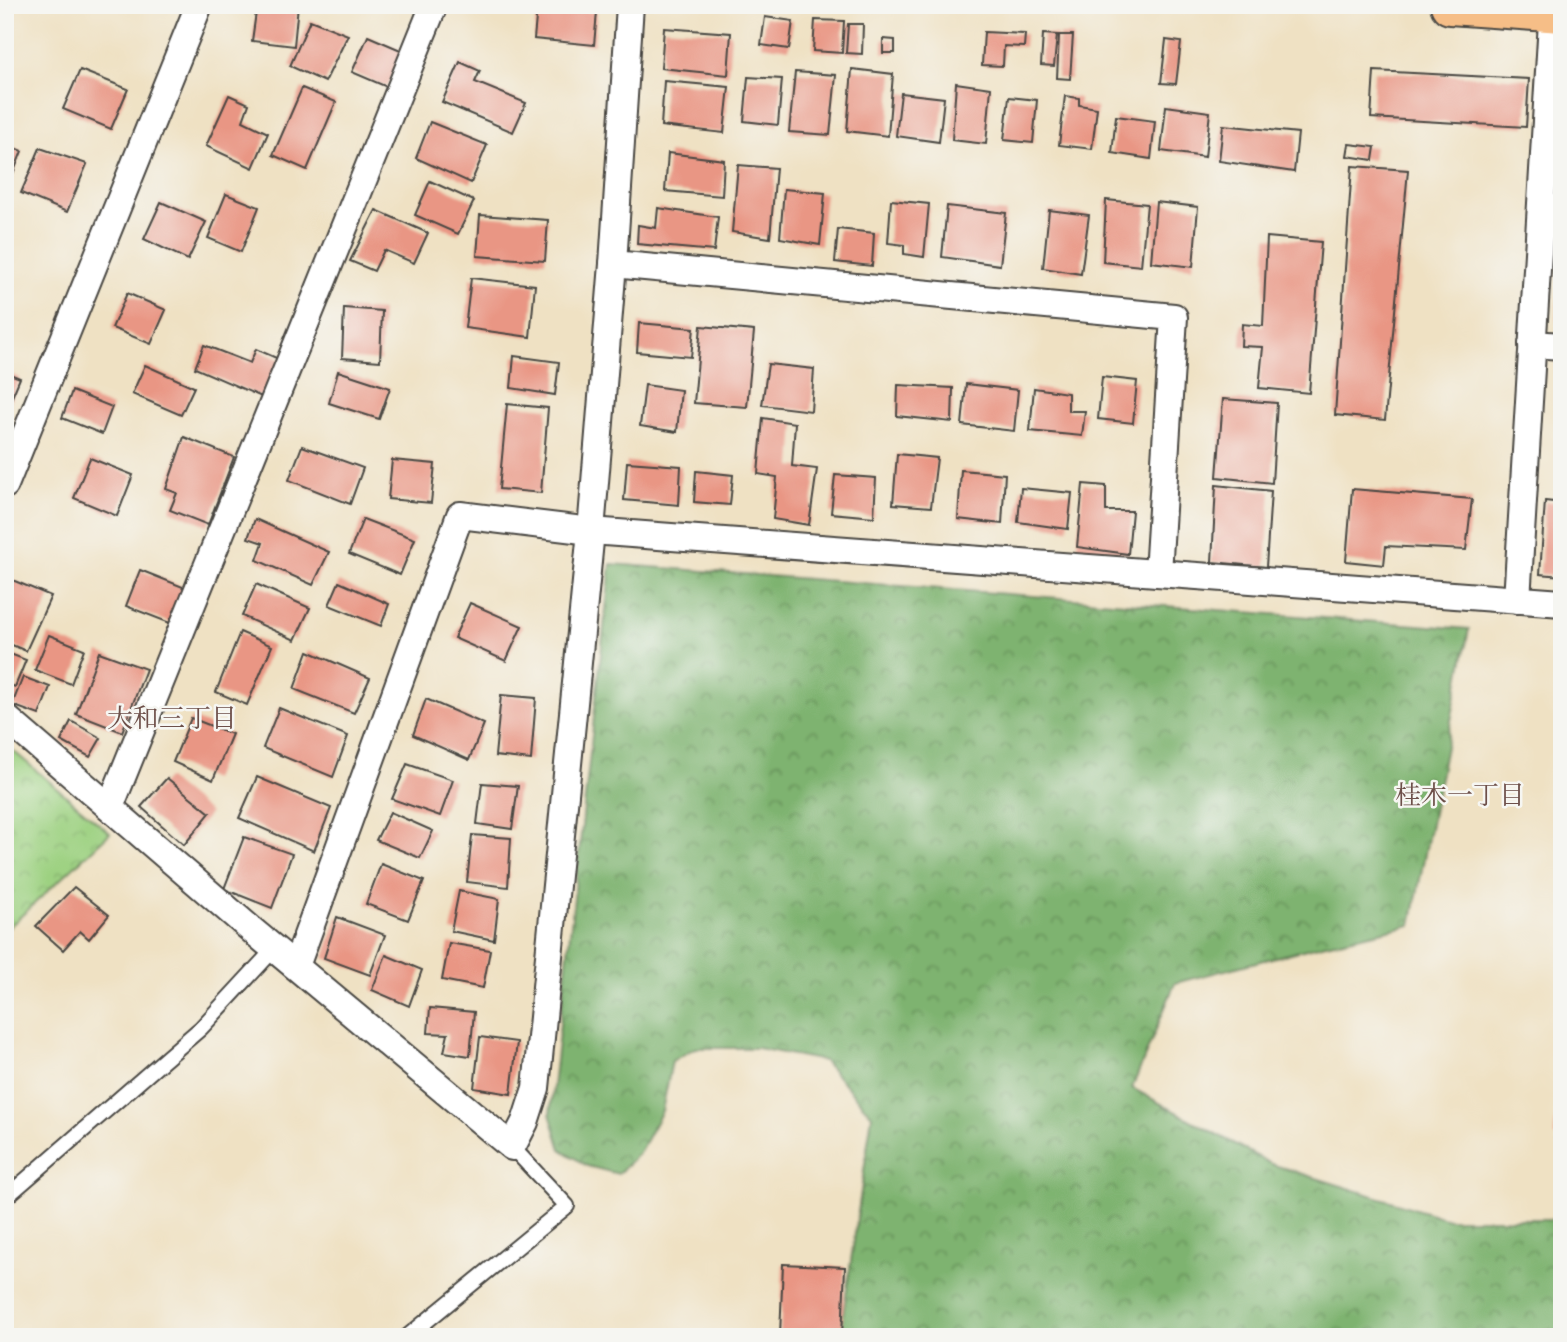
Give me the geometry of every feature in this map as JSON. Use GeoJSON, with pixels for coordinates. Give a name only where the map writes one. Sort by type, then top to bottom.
{"type":"FeatureCollection","features":[{"type":"Feature","properties":{"kind":"main road"},"geometry":{"type":"LineString","coordinates":[[1450,5],[1555,10]]}},
{"type":"Feature","properties":{"kind":"street"},"geometry":{"type":"LineString","coordinates":[[5,485],[199,5]]}},
{"type":"Feature","properties":{"kind":"street"},"geometry":{"type":"LineString","coordinates":[[110,807],[434,5]]}},
{"type":"Feature","properties":{"kind":"street"},"geometry":{"type":"LineString","coordinates":[[5,717],[512,1147],[525,1122],[537,1088],[591,531],[613,264],[630,5]]}},
{"type":"Feature","properties":{"kind":"street"},"geometry":{"type":"LineString","coordinates":[[1517,600],[1555,10]]}},
{"type":"Feature","properties":{"kind":"street"},"geometry":{"type":"LineString","coordinates":[[613,264],[1174,317],[1158,573]]}},
{"type":"Feature","properties":{"kind":"street"},"geometry":{"type":"LineString","coordinates":[[1532,344],[1562,346]]}},
{"type":"Feature","properties":{"kind":"street"},"geometry":{"type":"LineString","coordinates":[[296,966],[460,515],[591,531],[1562,603]]}},
{"type":"Feature","properties":{"kind":"lane"},"geometry":{"type":"LineString","coordinates":[[5,1198],[201,1028],[275,948]]}},
{"type":"Feature","properties":{"kind":"lane"},"geometry":{"type":"LineString","coordinates":[[407,1337],[567,1206],[512,1147]]}},
{"type":"Feature","properties":{"kind":"green space"},"geometry":{"type":"Polygon","coordinates":[[[611,564],[1469,629],[1411,925],[1175,983],[1132,1088],[1271,1164],[1448,1219],[1562,1219],[1562,1337],[840,1337],[872,1115],[824,1061],[757,1048],[695,1048],[672,1061],[662,1111],[639,1153],[618,1174],[587,1166],[561,1149],[550,1114],[611,564]]]}},
{"type":"Feature","properties":{"kind":"green space"},"geometry":{"type":"Polygon","coordinates":[[[5,744],[110,833],[5,931],[5,744]]]}},
{"type":"Feature","properties":{"kind":"building"},"geometry":{"type":"Polygon","coordinates":[[[257,5],[298,5],[294,46],[252,41],[257,5]]]}},
{"type":"Feature","properties":{"kind":"building"},"geometry":{"type":"Polygon","coordinates":[[[537,7],[597,12],[594,45],[534,39],[537,7]]]}},
{"type":"Feature","properties":{"kind":"building"},"geometry":{"type":"Polygon","coordinates":[[[765,17],[793,21],[789,49],[761,45],[765,17]]]}},
{"type":"Feature","properties":{"kind":"building"},"geometry":{"type":"Polygon","coordinates":[[[310,20],[348,35],[325,82],[290,66],[310,20]]]}},
{"type":"Feature","properties":{"kind":"building"},"geometry":{"type":"Polygon","coordinates":[[[815,20],[844,21],[842,53],[813,51],[815,20]]]}},
{"type":"Feature","properties":{"kind":"building"},"geometry":{"type":"Polygon","coordinates":[[[848,24],[863,24],[862,54],[846,53],[848,24]]]}},
{"type":"Feature","properties":{"kind":"building"},"geometry":{"type":"Polygon","coordinates":[[[664,28],[731,33],[728,75],[661,68],[664,28]]]}},
{"type":"Feature","properties":{"kind":"building"},"geometry":{"type":"Polygon","coordinates":[[[984,32],[1025,34],[1024,47],[1004,46],[1003,66],[982,65],[984,32]]]}},
{"type":"Feature","properties":{"kind":"building"},"geometry":{"type":"Polygon","coordinates":[[[1043,34],[1057,35],[1054,66],[1041,65],[1043,34]]]}},
{"type":"Feature","properties":{"kind":"building"},"geometry":{"type":"Polygon","coordinates":[[[1059,35],[1073,35],[1070,79],[1057,78],[1059,35]]]}},
{"type":"Feature","properties":{"kind":"building"},"geometry":{"type":"Polygon","coordinates":[[[368,36],[403,51],[387,87],[352,72],[368,36]]]}},
{"type":"Feature","properties":{"kind":"building"},"geometry":{"type":"Polygon","coordinates":[[[883,39],[895,40],[895,53],[883,53],[883,39]]]}},
{"type":"Feature","properties":{"kind":"building"},"geometry":{"type":"Polygon","coordinates":[[[1166,40],[1181,42],[1176,84],[1161,83],[1166,40]]]}},
{"type":"Feature","properties":{"kind":"building"},"geometry":{"type":"Polygon","coordinates":[[[460,62],[480,71],[475,82],[526,103],[513,132],[442,102],[460,62]]]}},
{"type":"Feature","properties":{"kind":"building"},"geometry":{"type":"Polygon","coordinates":[[[852,69],[893,74],[888,136],[847,131],[852,69]]]}},
{"type":"Feature","properties":{"kind":"building"},"geometry":{"type":"Polygon","coordinates":[[[80,70],[128,89],[111,129],[63,109],[80,70]]]}},
{"type":"Feature","properties":{"kind":"building"},"geometry":{"type":"Polygon","coordinates":[[[1374,71],[1529,79],[1526,127],[1371,118],[1374,71]]]}},
{"type":"Feature","properties":{"kind":"building"},"geometry":{"type":"Polygon","coordinates":[[[795,72],[836,75],[830,135],[789,132],[795,72]]]}},
{"type":"Feature","properties":{"kind":"building"},"geometry":{"type":"Polygon","coordinates":[[[748,77],[782,79],[778,125],[744,121],[748,77]]]}},
{"type":"Feature","properties":{"kind":"building"},"geometry":{"type":"Polygon","coordinates":[[[664,81],[729,87],[724,133],[661,126],[664,81]]]}},
{"type":"Feature","properties":{"kind":"building"},"geometry":{"type":"Polygon","coordinates":[[[956,83],[991,88],[986,144],[952,140],[956,83]]]}},
{"type":"Feature","properties":{"kind":"building"},"geometry":{"type":"Polygon","coordinates":[[[302,88],[336,102],[307,170],[273,155],[302,88]]]}},
{"type":"Feature","properties":{"kind":"building"},"geometry":{"type":"Polygon","coordinates":[[[901,93],[944,98],[939,142],[896,136],[901,93]]]}},
{"type":"Feature","properties":{"kind":"building"},"geometry":{"type":"Polygon","coordinates":[[[229,95],[249,104],[243,121],[268,133],[253,168],[206,146],[229,95]]]}},
{"type":"Feature","properties":{"kind":"building"},"geometry":{"type":"Polygon","coordinates":[[[1065,96],[1079,98],[1079,105],[1097,108],[1092,149],[1059,145],[1065,96]]]}},
{"type":"Feature","properties":{"kind":"building"},"geometry":{"type":"Polygon","coordinates":[[[1009,97],[1037,100],[1033,143],[1004,140],[1009,97]]]}},
{"type":"Feature","properties":{"kind":"building"},"geometry":{"type":"Polygon","coordinates":[[[1166,106],[1210,112],[1205,157],[1161,151],[1166,106]]]}},
{"type":"Feature","properties":{"kind":"building"},"geometry":{"type":"Polygon","coordinates":[[[1116,116],[1155,121],[1151,159],[1112,153],[1116,116]]]}},
{"type":"Feature","properties":{"kind":"building"},"geometry":{"type":"Polygon","coordinates":[[[430,122],[487,145],[471,183],[416,158],[430,122]]]}},
{"type":"Feature","properties":{"kind":"building"},"geometry":{"type":"Polygon","coordinates":[[[1223,125],[1298,133],[1294,172],[1219,161],[1223,125]]]}},
{"type":"Feature","properties":{"kind":"building"},"geometry":{"type":"Polygon","coordinates":[[[5,144],[22,151],[5,194],[5,144]]]}},
{"type":"Feature","properties":{"kind":"building"},"geometry":{"type":"Polygon","coordinates":[[[1349,144],[1375,147],[1373,160],[1347,156],[1349,144]]]}},
{"type":"Feature","properties":{"kind":"building"},"geometry":{"type":"Polygon","coordinates":[[[40,148],[87,164],[67,212],[21,193],[40,148]]]}},
{"type":"Feature","properties":{"kind":"building"},"geometry":{"type":"Polygon","coordinates":[[[668,153],[724,160],[722,196],[665,191],[668,153]]]}},
{"type":"Feature","properties":{"kind":"building"},"geometry":{"type":"Polygon","coordinates":[[[738,165],[776,168],[770,238],[732,232],[738,165]]]}},
{"type":"Feature","properties":{"kind":"building"},"geometry":{"type":"Polygon","coordinates":[[[1352,166],[1408,170],[1385,420],[1335,415],[1352,166]]]}},
{"type":"Feature","properties":{"kind":"building"},"geometry":{"type":"Polygon","coordinates":[[[430,181],[474,201],[458,234],[415,215],[430,181]]]}},
{"type":"Feature","properties":{"kind":"building"},"geometry":{"type":"Polygon","coordinates":[[[784,189],[825,193],[820,245],[780,238],[784,189]]]}},
{"type":"Feature","properties":{"kind":"building"},"geometry":{"type":"Polygon","coordinates":[[[226,194],[259,207],[241,252],[208,238],[226,194]]]}},
{"type":"Feature","properties":{"kind":"building"},"geometry":{"type":"Polygon","coordinates":[[[891,200],[929,204],[924,257],[904,254],[904,245],[888,243],[891,200]]]}},
{"type":"Feature","properties":{"kind":"building"},"geometry":{"type":"Polygon","coordinates":[[[1106,200],[1147,204],[1141,266],[1103,262],[1106,200]]]}},
{"type":"Feature","properties":{"kind":"building"},"geometry":{"type":"Polygon","coordinates":[[[161,202],[206,222],[188,260],[144,239],[161,202]]]}},
{"type":"Feature","properties":{"kind":"building"},"geometry":{"type":"Polygon","coordinates":[[[1156,202],[1198,207],[1193,267],[1151,262],[1156,202]]]}},
{"type":"Feature","properties":{"kind":"building"},"geometry":{"type":"Polygon","coordinates":[[[947,206],[1006,213],[1000,265],[942,257],[947,206]]]}},
{"type":"Feature","properties":{"kind":"building"},"geometry":{"type":"Polygon","coordinates":[[[658,208],[718,217],[714,251],[637,244],[638,225],[656,228],[658,208]]]}},
{"type":"Feature","properties":{"kind":"building"},"geometry":{"type":"Polygon","coordinates":[[[376,210],[428,233],[414,263],[384,250],[374,271],[350,261],[376,210]]]}},
{"type":"Feature","properties":{"kind":"building"},"geometry":{"type":"Polygon","coordinates":[[[1049,210],[1089,215],[1081,274],[1043,268],[1049,210]]]}},
{"type":"Feature","properties":{"kind":"building"},"geometry":{"type":"Polygon","coordinates":[[[480,215],[548,220],[545,261],[477,256],[480,215]]]}},
{"type":"Feature","properties":{"kind":"building"},"geometry":{"type":"Polygon","coordinates":[[[838,229],[874,233],[872,266],[835,262],[838,229]]]}},
{"type":"Feature","properties":{"kind":"building"},"geometry":{"type":"Polygon","coordinates":[[[1267,237],[1321,242],[1309,393],[1259,388],[1263,347],[1241,346],[1242,324],[1263,326],[1267,237]]]}},
{"type":"Feature","properties":{"kind":"building"},"geometry":{"type":"Polygon","coordinates":[[[471,278],[535,285],[530,337],[465,328],[471,278]]]}},
{"type":"Feature","properties":{"kind":"building"},"geometry":{"type":"Polygon","coordinates":[[[1560,281],[1562,321],[1556,321],[1560,281]]]}},
{"type":"Feature","properties":{"kind":"building"},"geometry":{"type":"Polygon","coordinates":[[[127,293],[166,310],[151,344],[112,328],[127,293]]]}},
{"type":"Feature","properties":{"kind":"building"},"geometry":{"type":"Polygon","coordinates":[[[344,308],[382,311],[380,361],[342,358],[344,308]]]}},
{"type":"Feature","properties":{"kind":"building"},"geometry":{"type":"Polygon","coordinates":[[[639,323],[694,328],[691,357],[637,352],[639,323]]]}},
{"type":"Feature","properties":{"kind":"building"},"geometry":{"type":"Polygon","coordinates":[[[701,326],[754,331],[747,407],[694,403],[701,326]]]}},
{"type":"Feature","properties":{"kind":"building"},"geometry":{"type":"Polygon","coordinates":[[[204,345],[250,363],[256,349],[281,360],[264,398],[195,368],[204,345]]]}},
{"type":"Feature","properties":{"kind":"building"},"geometry":{"type":"Polygon","coordinates":[[[514,356],[559,362],[555,395],[511,388],[514,356]]]}},
{"type":"Feature","properties":{"kind":"building"},"geometry":{"type":"Polygon","coordinates":[[[768,364],[814,369],[811,411],[762,405],[768,364]]]}},
{"type":"Feature","properties":{"kind":"building"},"geometry":{"type":"Polygon","coordinates":[[[145,365],[194,387],[181,415],[132,394],[145,365]]]}},
{"type":"Feature","properties":{"kind":"building"},"geometry":{"type":"Polygon","coordinates":[[[338,371],[390,388],[379,419],[329,403],[338,371]]]}},
{"type":"Feature","properties":{"kind":"building"},"geometry":{"type":"Polygon","coordinates":[[[5,372],[20,378],[7,409],[5,408],[5,372]]]}},
{"type":"Feature","properties":{"kind":"building"},"geometry":{"type":"Polygon","coordinates":[[[1102,377],[1137,381],[1133,423],[1098,419],[1102,377]]]}},
{"type":"Feature","properties":{"kind":"building"},"geometry":{"type":"Polygon","coordinates":[[[966,384],[1018,390],[1014,431],[962,425],[966,384]]]}},
{"type":"Feature","properties":{"kind":"building"},"geometry":{"type":"Polygon","coordinates":[[[645,385],[681,390],[677,432],[640,426],[645,385]]]}},
{"type":"Feature","properties":{"kind":"building"},"geometry":{"type":"Polygon","coordinates":[[[898,385],[953,388],[952,422],[897,416],[898,385]]]}},
{"type":"Feature","properties":{"kind":"building"},"geometry":{"type":"Polygon","coordinates":[[[1034,388],[1068,393],[1068,411],[1085,411],[1082,436],[1030,431],[1034,388]]]}},
{"type":"Feature","properties":{"kind":"building"},"geometry":{"type":"Polygon","coordinates":[[[72,391],[112,407],[102,434],[62,418],[72,391]]]}},
{"type":"Feature","properties":{"kind":"building"},"geometry":{"type":"Polygon","coordinates":[[[1223,399],[1277,403],[1272,483],[1217,477],[1223,399]]]}},
{"type":"Feature","properties":{"kind":"building"},"geometry":{"type":"Polygon","coordinates":[[[507,404],[548,408],[541,493],[499,489],[507,404]]]}},
{"type":"Feature","properties":{"kind":"building"},"geometry":{"type":"Polygon","coordinates":[[[763,418],[795,423],[792,466],[817,469],[809,525],[773,519],[777,477],[758,474],[763,418]]]}},
{"type":"Feature","properties":{"kind":"building"},"geometry":{"type":"Polygon","coordinates":[[[184,437],[234,457],[208,525],[170,510],[177,493],[166,489],[184,437]]]}},
{"type":"Feature","properties":{"kind":"building"},"geometry":{"type":"Polygon","coordinates":[[[302,446],[363,468],[350,504],[289,480],[302,446]]]}},
{"type":"Feature","properties":{"kind":"building"},"geometry":{"type":"Polygon","coordinates":[[[897,454],[937,458],[931,507],[893,504],[897,454]]]}},
{"type":"Feature","properties":{"kind":"building"},"geometry":{"type":"Polygon","coordinates":[[[90,458],[133,475],[117,516],[74,498],[90,458]]]}},
{"type":"Feature","properties":{"kind":"building"},"geometry":{"type":"Polygon","coordinates":[[[392,460],[435,464],[431,503],[388,499],[392,460]]]}},
{"type":"Feature","properties":{"kind":"building"},"geometry":{"type":"Polygon","coordinates":[[[627,462],[681,466],[679,505],[624,500],[627,462]]]}},
{"type":"Feature","properties":{"kind":"building"},"geometry":{"type":"Polygon","coordinates":[[[961,470],[1005,474],[1002,524],[958,519],[961,470]]]}},
{"type":"Feature","properties":{"kind":"building"},"geometry":{"type":"Polygon","coordinates":[[[696,471],[733,475],[730,505],[694,502],[696,471]]]}},
{"type":"Feature","properties":{"kind":"building"},"geometry":{"type":"Polygon","coordinates":[[[835,475],[876,478],[874,517],[831,513],[835,475]]]}},
{"type":"Feature","properties":{"kind":"building"},"geometry":{"type":"Polygon","coordinates":[[[1083,484],[1106,486],[1106,511],[1132,511],[1128,554],[1077,547],[1083,484]]]}},
{"type":"Feature","properties":{"kind":"building"},"geometry":{"type":"Polygon","coordinates":[[[1216,485],[1271,491],[1266,567],[1212,562],[1216,485]]]}},
{"type":"Feature","properties":{"kind":"building"},"geometry":{"type":"Polygon","coordinates":[[[1021,488],[1072,493],[1068,529],[1018,522],[1021,488]]]}},
{"type":"Feature","properties":{"kind":"building"},"geometry":{"type":"Polygon","coordinates":[[[1352,489],[1472,499],[1466,550],[1386,546],[1384,565],[1346,561],[1352,489]]]}},
{"type":"Feature","properties":{"kind":"building"},"geometry":{"type":"Polygon","coordinates":[[[1545,501],[1562,503],[1562,576],[1540,574],[1545,501]]]}},
{"type":"Feature","properties":{"kind":"building"},"geometry":{"type":"Polygon","coordinates":[[[255,519],[329,552],[313,585],[257,560],[263,543],[248,538],[255,519]]]}},
{"type":"Feature","properties":{"kind":"building"},"geometry":{"type":"Polygon","coordinates":[[[363,519],[415,539],[400,575],[349,554],[363,519]]]}},
{"type":"Feature","properties":{"kind":"building"},"geometry":{"type":"Polygon","coordinates":[[[140,570],[188,589],[175,625],[126,606],[140,570]]]}},
{"type":"Feature","properties":{"kind":"building"},"geometry":{"type":"Polygon","coordinates":[[[5,577],[51,596],[26,651],[5,642],[5,577]]]}},
{"type":"Feature","properties":{"kind":"building"},"geometry":{"type":"Polygon","coordinates":[[[339,582],[389,604],[381,626],[329,605],[339,582]]]}},
{"type":"Feature","properties":{"kind":"building"},"geometry":{"type":"Polygon","coordinates":[[[256,584],[310,608],[295,640],[242,616],[256,584]]]}},
{"type":"Feature","properties":{"kind":"building"},"geometry":{"type":"Polygon","coordinates":[[[470,603],[522,626],[506,661],[454,638],[470,603]]]}},
{"type":"Feature","properties":{"kind":"building"},"geometry":{"type":"Polygon","coordinates":[[[240,632],[272,646],[247,705],[216,692],[240,632]]]}},
{"type":"Feature","properties":{"kind":"building"},"geometry":{"type":"Polygon","coordinates":[[[49,635],[84,649],[71,684],[35,670],[49,635]]]}},
{"type":"Feature","properties":{"kind":"building"},"geometry":{"type":"Polygon","coordinates":[[[308,651],[370,678],[354,713],[294,689],[308,651]]]}},
{"type":"Feature","properties":{"kind":"building"},"geometry":{"type":"Polygon","coordinates":[[[5,652],[26,660],[15,687],[5,683],[5,652]]]}},
{"type":"Feature","properties":{"kind":"building"},"geometry":{"type":"Polygon","coordinates":[[[99,652],[146,669],[122,732],[76,714],[99,652]]]}},
{"type":"Feature","properties":{"kind":"building"},"geometry":{"type":"Polygon","coordinates":[[[23,677],[50,687],[39,715],[12,705],[23,677]]]}},
{"type":"Feature","properties":{"kind":"building"},"geometry":{"type":"Polygon","coordinates":[[[501,695],[536,698],[531,760],[495,756],[501,695]]]}},
{"type":"Feature","properties":{"kind":"building"},"geometry":{"type":"Polygon","coordinates":[[[426,699],[484,724],[469,760],[413,735],[426,699]]]}},
{"type":"Feature","properties":{"kind":"building"},"geometry":{"type":"Polygon","coordinates":[[[279,708],[348,736],[333,777],[263,748],[279,708]]]}},
{"type":"Feature","properties":{"kind":"building"},"geometry":{"type":"Polygon","coordinates":[[[191,718],[232,734],[213,780],[173,762],[191,718]]]}},
{"type":"Feature","properties":{"kind":"building"},"geometry":{"type":"Polygon","coordinates":[[[71,721],[101,738],[90,757],[61,741],[71,721]]]}},
{"type":"Feature","properties":{"kind":"building"},"geometry":{"type":"Polygon","coordinates":[[[407,764],[453,780],[440,816],[392,799],[407,764]]]}},
{"type":"Feature","properties":{"kind":"building"},"geometry":{"type":"Polygon","coordinates":[[[257,777],[331,808],[314,851],[239,818],[257,777]]]}},
{"type":"Feature","properties":{"kind":"building"},"geometry":{"type":"Polygon","coordinates":[[[167,778],[210,813],[184,845],[141,807],[167,778]]]}},
{"type":"Feature","properties":{"kind":"building"},"geometry":{"type":"Polygon","coordinates":[[[482,783],[518,786],[512,829],[477,824],[482,783]]]}},
{"type":"Feature","properties":{"kind":"building"},"geometry":{"type":"Polygon","coordinates":[[[390,812],[433,831],[420,858],[376,840],[390,812]]]}},
{"type":"Feature","properties":{"kind":"building"},"geometry":{"type":"Polygon","coordinates":[[[472,835],[511,838],[508,887],[467,882],[472,835]]]}},
{"type":"Feature","properties":{"kind":"building"},"geometry":{"type":"Polygon","coordinates":[[[244,837],[292,854],[272,908],[224,889],[244,837]]]}},
{"type":"Feature","properties":{"kind":"building"},"geometry":{"type":"Polygon","coordinates":[[[381,864],[424,881],[408,920],[366,904],[381,864]]]}},
{"type":"Feature","properties":{"kind":"building"},"geometry":{"type":"Polygon","coordinates":[[[74,887],[109,915],[89,939],[80,931],[63,950],[36,926],[74,887]]]}},
{"type":"Feature","properties":{"kind":"building"},"geometry":{"type":"Polygon","coordinates":[[[459,891],[499,899],[494,940],[451,931],[459,891]]]}},
{"type":"Feature","properties":{"kind":"building"},"geometry":{"type":"Polygon","coordinates":[[[337,917],[385,935],[370,975],[324,958],[337,917]]]}},
{"type":"Feature","properties":{"kind":"building"},"geometry":{"type":"Polygon","coordinates":[[[449,943],[490,950],[483,988],[442,980],[449,943]]]}},
{"type":"Feature","properties":{"kind":"building"},"geometry":{"type":"Polygon","coordinates":[[[386,955],[422,970],[409,1006],[372,990],[386,955]]]}},
{"type":"Feature","properties":{"kind":"building"},"geometry":{"type":"Polygon","coordinates":[[[430,1008],[474,1012],[470,1056],[444,1052],[448,1034],[428,1033],[430,1008]]]}},
{"type":"Feature","properties":{"kind":"building"},"geometry":{"type":"Polygon","coordinates":[[[480,1037],[517,1042],[511,1094],[474,1088],[480,1037]]]}},
{"type":"Feature","properties":{"kind":"building"},"geometry":{"type":"Polygon","coordinates":[[[1560,1068],[1562,1137],[1554,1137],[1560,1068]]]}},
{"type":"Feature","properties":{"kind":"building"},"geometry":{"type":"Polygon","coordinates":[[[783,1264],[845,1267],[842,1337],[780,1335],[783,1264]]]}},
{"type":"Feature","properties":{"kind":"district","name":"大和三丁目"},"geometry":{"type":"Point","coordinates":[172,718]}},
{"type":"Feature","properties":{"kind":"district","name":"桂木一丁目"},"geometry":{"type":"Point","coordinates":[1460,795]}}]}
